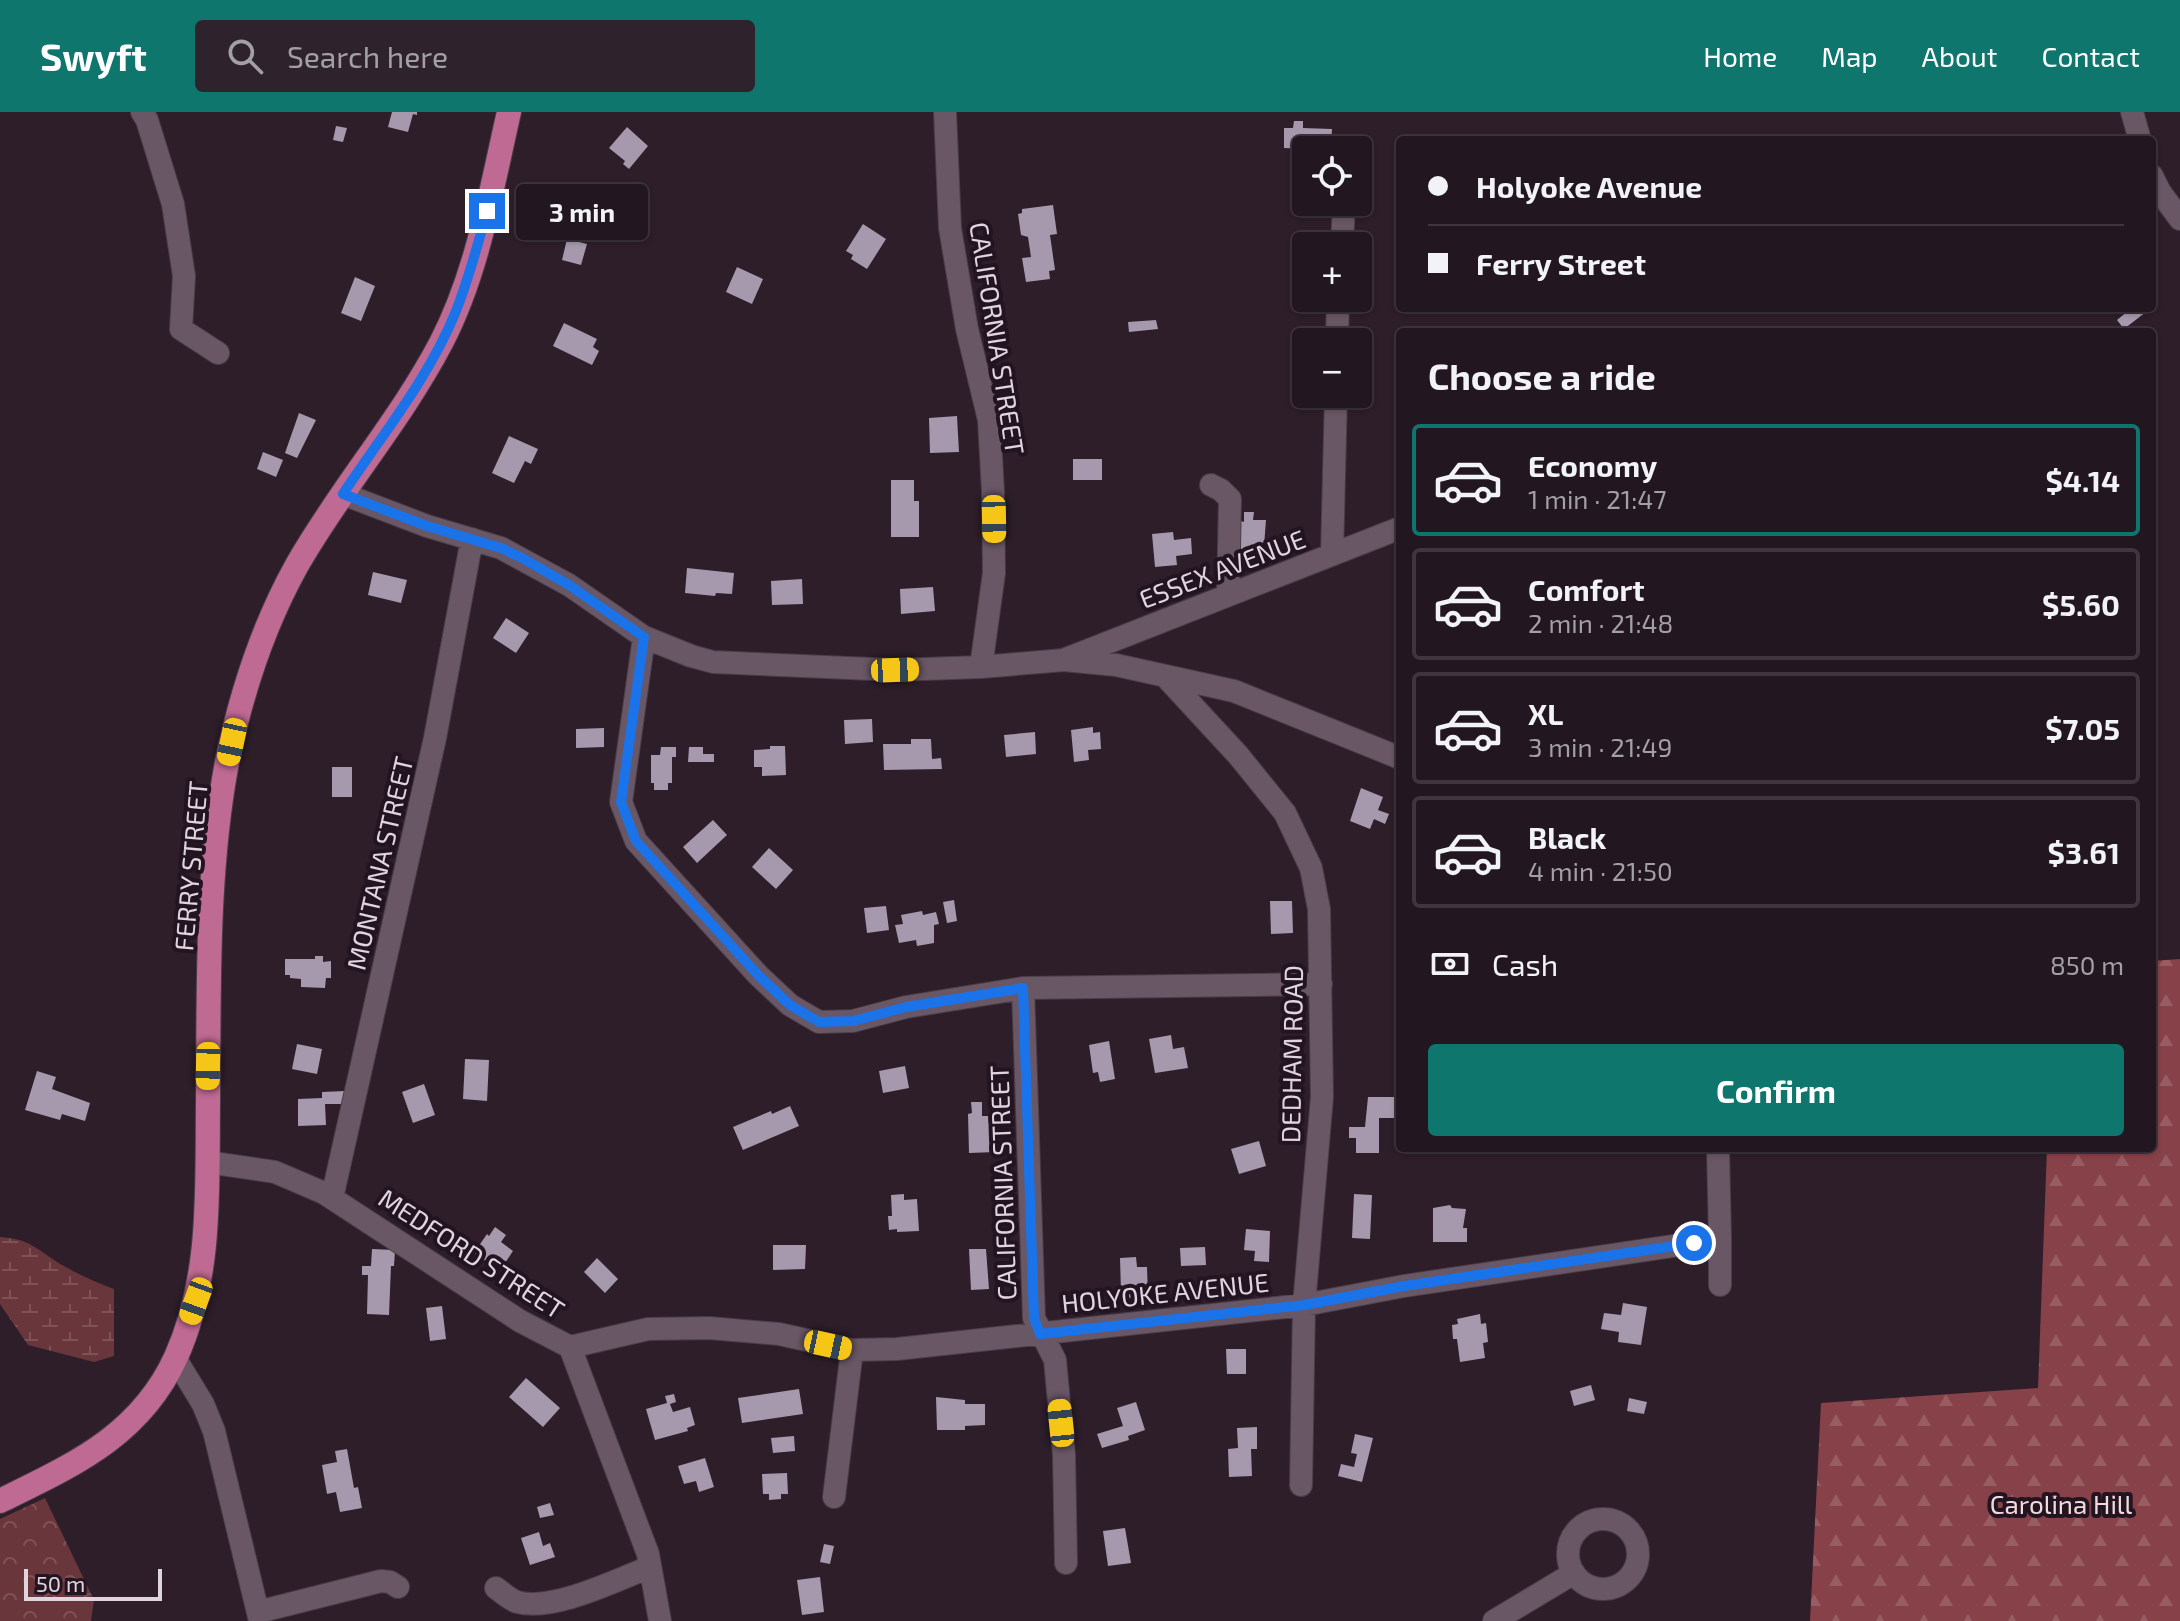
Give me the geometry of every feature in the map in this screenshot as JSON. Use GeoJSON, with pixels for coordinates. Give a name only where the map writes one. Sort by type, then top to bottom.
{"type":"FeatureCollection","features":[{"type":"Feature","properties":{"kind":"main road","name":"FERRY STREET"},"geometry":{"type":"LineString","coordinates":[[0,1501],[90,1456],[125,1428],[147,1404],[175,1358],[196,1301],[206,1241],[212,897],[228,759],[244,693],[279,598],[299,562],[425,372],[455,313],[478,245],[509,112]]}},
{"type":"Feature","properties":{"kind":"street"},"geometry":{"type":"LineString","coordinates":[[142,112],[173,204],[184,276],[181,329],[218,353]]}},
{"type":"Feature","properties":{"kind":"street","name":"CALIFORNIA STREET"},"geometry":{"type":"LineString","coordinates":[[945,112],[950,228],[967,329],[989,420],[994,573],[981,667]]}},
{"type":"Feature","properties":{"kind":"street"},"geometry":{"type":"LineString","coordinates":[[2132,112],[2139,136]]}},
{"type":"Feature","properties":{"kind":"street"},"geometry":{"type":"LineString","coordinates":[[2156,184],[2180,219]]}},
{"type":"Feature","properties":{"kind":"street"},"geometry":{"type":"LineString","coordinates":[[1332,555],[1336,408]]}},
{"type":"Feature","properties":{"kind":"street"},"geometry":{"type":"LineString","coordinates":[[1211,485],[1230,499],[1228,595]]}},
{"type":"Feature","properties":{"kind":"street"},"geometry":{"type":"LineString","coordinates":[[343,494],[413,521],[501,548],[547,572],[644,637],[691,656],[740,665],[895,670],[1064,660],[1144,670],[1234,691],[1396,756]]}},
{"type":"Feature","properties":{"kind":"street","name":"ESSEX AVENUE"},"geometry":{"type":"LineString","coordinates":[[1064,660],[1396,530]]}},
{"type":"Feature","properties":{"kind":"street","name":"MONTANA STREET"},"geometry":{"type":"LineString","coordinates":[[332,1198],[435,738],[472,539]]}},
{"type":"Feature","properties":{"kind":"street"},"geometry":{"type":"LineString","coordinates":[[644,637],[621,802],[636,841],[758,975],[790,1005],[819,1022],[853,1021],[906,1007],[1023,988],[1321,984]]}},
{"type":"Feature","properties":{"kind":"street","name":"DEDHAM ROAD"},"geometry":{"type":"LineString","coordinates":[[1165,676],[1268,790],[1299,840],[1311,868],[1319,909],[1322,1097],[1304,1305],[1301,1485]]}},
{"type":"Feature","properties":{"kind":"street"},"geometry":{"type":"LineString","coordinates":[[1198,714],[1208,685]]}},
{"type":"Feature","properties":{"kind":"street","name":"CALIFORNIA STREET"},"geometry":{"type":"LineString","coordinates":[[1023,988],[1034,1318],[1055,1360],[1064,1455],[1066,1563]]}},
{"type":"Feature","properties":{"kind":"street"},"geometry":{"type":"LineString","coordinates":[[1718,1152],[1720,1285]]}},
{"type":"Feature","properties":{"kind":"street","name":"MEDFORD STREET"},"geometry":{"type":"LineString","coordinates":[[207,1162],[275,1172],[332,1198],[489,1302],[570,1347],[648,1554],[660,1621]]}},
{"type":"Feature","properties":{"kind":"street","name":"HOLYOKE AVENUE"},"geometry":{"type":"LineString","coordinates":[[570,1347],[648,1329],[709,1328],[779,1334],[852,1350],[897,1349],[1304,1305],[1404,1286],[1720,1239]]}},
{"type":"Feature","properties":{"kind":"street"},"geometry":{"type":"LineString","coordinates":[[834,1497],[852,1350]]}},
{"type":"Feature","properties":{"kind":"street"},"geometry":{"type":"LineString","coordinates":[[175,1358],[203,1404],[214,1431],[259,1617],[381,1581],[398,1587]]}},
{"type":"Feature","properties":{"kind":"street"},"geometry":{"type":"LineString","coordinates":[[496,1588],[515,1601],[541,1604],[650,1567]]}},
{"type":"Feature","properties":{"kind":"street"},"geometry":{"type":"LineString","coordinates":[[1494,1621],[1574,1573]]}},
{"type":"Feature","properties":{"kind":"green space","name":"Carolina Hill"},"geometry":{"type":"Polygon","coordinates":[[[2180,959],[2180,1621],[1810,1621],[1821,1403],[2038,1388],[2047,1152],[2156,1152],[2156,961],[2180,959]]]}},
{"type":"Feature","properties":{"kind":"green space"},"geometry":{"type":"Polygon","coordinates":[[[0,1237],[27,1243],[68,1269],[114,1289],[114,1356],[94,1362],[28,1345],[0,1304],[0,1237]]]}},
{"type":"Feature","properties":{"kind":"green space"},"geometry":{"type":"Polygon","coordinates":[[[45,1498],[94,1600],[91,1621],[0,1621],[0,1519],[45,1498]]]}},
{"type":"Feature","properties":{"kind":"building"},"geometry":{"type":"Polygon","coordinates":[[[392,112],[417,112],[417,115],[413,114],[408,132],[388,127],[392,112]]]}},
{"type":"Feature","properties":{"kind":"building"},"geometry":{"type":"Polygon","coordinates":[[[1294,121],[1303,121],[1303,128],[1332,129],[1332,136],[1292,136],[1292,148],[1284,148],[1284,128],[1293,128],[1294,121]]]}},
{"type":"Feature","properties":{"kind":"building"},"geometry":{"type":"Polygon","coordinates":[[[336,126],[347,128],[343,142],[333,140],[336,126]]]}},
{"type":"Feature","properties":{"kind":"building"},"geometry":{"type":"Polygon","coordinates":[[[627,127],[648,146],[629,169],[623,164],[625,161],[609,148],[627,127]]]}},
{"type":"Feature","properties":{"kind":"building"},"geometry":{"type":"Polygon","coordinates":[[[1053,205],[1057,234],[1050,235],[1055,270],[1049,271],[1050,279],[1026,282],[1022,258],[1031,257],[1028,237],[1021,235],[1018,214],[1022,213],[1022,209],[1053,205]]]}},
{"type":"Feature","properties":{"kind":"building"},"geometry":{"type":"Polygon","coordinates":[[[863,224],[886,239],[867,269],[851,259],[853,255],[846,251],[863,224]]]}},
{"type":"Feature","properties":{"kind":"building"},"geometry":{"type":"Polygon","coordinates":[[[567,239],[587,244],[581,265],[562,260],[567,239]]]}},
{"type":"Feature","properties":{"kind":"building"},"geometry":{"type":"Polygon","coordinates":[[[737,267],[763,279],[752,304],[726,292],[737,267]]]}},
{"type":"Feature","properties":{"kind":"building"},"geometry":{"type":"Polygon","coordinates":[[[355,277],[375,286],[361,321],[341,313],[355,277]]]}},
{"type":"Feature","properties":{"kind":"building"},"geometry":{"type":"Polygon","coordinates":[[[2127,312],[2146,312],[2125,328],[2117,320],[2127,312]]]}},
{"type":"Feature","properties":{"kind":"building"},"geometry":{"type":"Polygon","coordinates":[[[1156,320],[1158,329],[1129,332],[1128,322],[1156,320]]]}},
{"type":"Feature","properties":{"kind":"building"},"geometry":{"type":"Polygon","coordinates":[[[564,323],[597,339],[593,347],[599,351],[592,365],[553,346],[564,323]]]}},
{"type":"Feature","properties":{"kind":"building"},"geometry":{"type":"Polygon","coordinates":[[[299,413],[316,420],[297,458],[285,453],[299,413]]]}},
{"type":"Feature","properties":{"kind":"building"},"geometry":{"type":"Polygon","coordinates":[[[957,416],[959,452],[930,453],[929,418],[957,416]]]}},
{"type":"Feature","properties":{"kind":"building"},"geometry":{"type":"Polygon","coordinates":[[[509,436],[538,449],[531,464],[525,461],[514,483],[492,473],[509,436]]]}},
{"type":"Feature","properties":{"kind":"building"},"geometry":{"type":"Polygon","coordinates":[[[263,452],[283,460],[276,477],[257,469],[263,452]]]}},
{"type":"Feature","properties":{"kind":"building"},"geometry":{"type":"Polygon","coordinates":[[[1073,459],[1102,459],[1102,480],[1073,480],[1073,459]]]}},
{"type":"Feature","properties":{"kind":"building"},"geometry":{"type":"Polygon","coordinates":[[[891,480],[914,480],[914,501],[919,501],[919,537],[891,537],[891,480]]]}},
{"type":"Feature","properties":{"kind":"building"},"geometry":{"type":"Polygon","coordinates":[[[1244,512],[1254,512],[1253,520],[1266,520],[1264,546],[1252,545],[1252,555],[1239,554],[1244,512]]]}},
{"type":"Feature","properties":{"kind":"building"},"geometry":{"type":"Polygon","coordinates":[[[1173,532],[1174,540],[1191,538],[1192,554],[1176,556],[1177,565],[1155,567],[1152,534],[1173,532]]]}},
{"type":"Feature","properties":{"kind":"building"},"geometry":{"type":"Polygon","coordinates":[[[687,568],[734,573],[732,594],[685,593],[687,568]]]}},
{"type":"Feature","properties":{"kind":"building"},"geometry":{"type":"Polygon","coordinates":[[[373,572],[407,580],[401,603],[368,595],[373,572]]]}},
{"type":"Feature","properties":{"kind":"building"},"geometry":{"type":"Polygon","coordinates":[[[802,579],[803,604],[772,605],[771,581],[802,579]]]}},
{"type":"Feature","properties":{"kind":"building"},"geometry":{"type":"Polygon","coordinates":[[[933,587],[935,611],[901,614],[900,589],[933,587]]]}},
{"type":"Feature","properties":{"kind":"building"},"geometry":{"type":"Polygon","coordinates":[[[506,618],[529,633],[516,653],[493,638],[506,618]]]}},
{"type":"Feature","properties":{"kind":"building"},"geometry":{"type":"Polygon","coordinates":[[[872,719],[873,742],[845,744],[844,720],[872,719]]]}},
{"type":"Feature","properties":{"kind":"building"},"geometry":{"type":"Polygon","coordinates":[[[1093,727],[1093,733],[1100,732],[1101,749],[1088,750],[1089,760],[1074,762],[1071,730],[1093,727]]]}},
{"type":"Feature","properties":{"kind":"building"},"geometry":{"type":"Polygon","coordinates":[[[604,728],[604,747],[576,748],[576,729],[604,728]]]}},
{"type":"Feature","properties":{"kind":"building"},"geometry":{"type":"Polygon","coordinates":[[[1035,732],[1036,754],[1006,757],[1004,735],[1035,732]]]}},
{"type":"Feature","properties":{"kind":"building"},"geometry":{"type":"Polygon","coordinates":[[[911,739],[931,739],[932,759],[941,758],[942,769],[884,770],[883,744],[911,744],[911,739]]]}},
{"type":"Feature","properties":{"kind":"building"},"geometry":{"type":"Polygon","coordinates":[[[770,746],[785,746],[786,775],[762,776],[762,767],[754,767],[754,750],[770,749],[770,746]]]}},
{"type":"Feature","properties":{"kind":"building"},"geometry":{"type":"Polygon","coordinates":[[[661,747],[676,747],[676,757],[672,757],[672,783],[668,783],[668,790],[654,790],[651,755],[660,755],[661,747]]]}},
{"type":"Feature","properties":{"kind":"building"},"geometry":{"type":"Polygon","coordinates":[[[689,747],[703,747],[703,754],[714,754],[714,762],[688,762],[689,747]]]}},
{"type":"Feature","properties":{"kind":"building"},"geometry":{"type":"Polygon","coordinates":[[[332,767],[352,767],[352,797],[332,797],[332,767]]]}},
{"type":"Feature","properties":{"kind":"building"},"geometry":{"type":"Polygon","coordinates":[[[1361,788],[1383,797],[1378,810],[1389,814],[1385,824],[1374,819],[1370,829],[1350,821],[1361,788]]]}},
{"type":"Feature","properties":{"kind":"building"},"geometry":{"type":"Polygon","coordinates":[[[713,820],[727,835],[697,863],[683,847],[713,820]]]}},
{"type":"Feature","properties":{"kind":"building"},"geometry":{"type":"Polygon","coordinates":[[[769,848],[793,870],[776,889],[752,867],[769,848]]]}},
{"type":"Feature","properties":{"kind":"building"},"geometry":{"type":"Polygon","coordinates":[[[954,900],[957,921],[947,923],[943,902],[954,900]]]}},
{"type":"Feature","properties":{"kind":"building"},"geometry":{"type":"Polygon","coordinates":[[[1270,901],[1292,901],[1293,933],[1271,934],[1270,901]]]}},
{"type":"Feature","properties":{"kind":"building"},"geometry":{"type":"Polygon","coordinates":[[[886,906],[889,930],[867,933],[864,908],[886,906]]]}},
{"type":"Feature","properties":{"kind":"building"},"geometry":{"type":"Polygon","coordinates":[[[922,911],[923,915],[936,912],[939,924],[934,925],[934,943],[917,946],[916,940],[899,943],[895,925],[903,924],[901,915],[922,911]]]}},
{"type":"Feature","properties":{"kind":"building"},"geometry":{"type":"Polygon","coordinates":[[[315,956],[323,956],[323,962],[331,961],[331,978],[326,978],[325,988],[301,987],[301,979],[285,975],[285,959],[315,959],[315,956]]]}},
{"type":"Feature","properties":{"kind":"building"},"geometry":{"type":"Polygon","coordinates":[[[1171,1035],[1173,1049],[1184,1047],[1188,1068],[1155,1073],[1149,1039],[1171,1035]]]}},
{"type":"Feature","properties":{"kind":"building"},"geometry":{"type":"Polygon","coordinates":[[[1109,1041],[1115,1079],[1100,1082],[1098,1072],[1093,1073],[1089,1045],[1109,1041]]]}},
{"type":"Feature","properties":{"kind":"building"},"geometry":{"type":"Polygon","coordinates":[[[297,1044],[322,1049],[317,1074],[292,1069],[297,1044]]]}},
{"type":"Feature","properties":{"kind":"building"},"geometry":{"type":"Polygon","coordinates":[[[465,1059],[489,1060],[487,1101],[463,1099],[465,1059]]]}},
{"type":"Feature","properties":{"kind":"building"},"geometry":{"type":"Polygon","coordinates":[[[905,1066],[909,1088],[883,1093],[879,1071],[905,1066]]]}},
{"type":"Feature","properties":{"kind":"building"},"geometry":{"type":"Polygon","coordinates":[[[37,1071],[56,1077],[52,1089],[90,1103],[85,1121],[62,1114],[60,1120],[25,1110],[37,1071]]]}},
{"type":"Feature","properties":{"kind":"building"},"geometry":{"type":"Polygon","coordinates":[[[424,1084],[435,1115],[413,1123],[402,1092],[424,1084]]]}},
{"type":"Feature","properties":{"kind":"building"},"geometry":{"type":"Polygon","coordinates":[[[345,1091],[345,1104],[325,1104],[326,1125],[298,1126],[298,1099],[322,1098],[322,1092],[345,1091]]]}},
{"type":"Feature","properties":{"kind":"building"},"geometry":{"type":"Polygon","coordinates":[[[1368,1097],[1396,1097],[1396,1118],[1379,1118],[1379,1153],[1356,1153],[1356,1138],[1349,1138],[1349,1127],[1365,1127],[1368,1097]]]}},
{"type":"Feature","properties":{"kind":"building"},"geometry":{"type":"Polygon","coordinates":[[[971,1102],[982,1102],[982,1116],[995,1116],[996,1152],[969,1153],[968,1114],[972,1113],[971,1102]]]}},
{"type":"Feature","properties":{"kind":"building"},"geometry":{"type":"Polygon","coordinates":[[[790,1106],[799,1126],[743,1150],[733,1127],[790,1106]]]}},
{"type":"Feature","properties":{"kind":"building"},"geometry":{"type":"Polygon","coordinates":[[[1259,1141],[1266,1166],[1239,1174],[1231,1149],[1259,1141]]]}},
{"type":"Feature","properties":{"kind":"building"},"geometry":{"type":"Polygon","coordinates":[[[904,1194],[904,1200],[917,1199],[919,1231],[889,1230],[891,1195],[904,1194]]]}},
{"type":"Feature","properties":{"kind":"building"},"geometry":{"type":"Polygon","coordinates":[[[1354,1194],[1372,1195],[1370,1239],[1352,1238],[1354,1194]]]}},
{"type":"Feature","properties":{"kind":"building"},"geometry":{"type":"Polygon","coordinates":[[[1450,1205],[1452,1208],[1466,1209],[1463,1228],[1467,1228],[1467,1242],[1433,1242],[1433,1208],[1450,1205]]]}},
{"type":"Feature","properties":{"kind":"building"},"geometry":{"type":"Polygon","coordinates":[[[495,1227],[506,1235],[501,1242],[513,1251],[503,1266],[496,1260],[492,1265],[474,1253],[495,1227]]]}},
{"type":"Feature","properties":{"kind":"building"},"geometry":{"type":"Polygon","coordinates":[[[1246,1229],[1270,1231],[1269,1262],[1254,1261],[1255,1251],[1244,1250],[1246,1229]]]}},
{"type":"Feature","properties":{"kind":"building"},"geometry":{"type":"Polygon","coordinates":[[[773,1245],[806,1245],[805,1269],[773,1270],[773,1245]]]}},
{"type":"Feature","properties":{"kind":"building"},"geometry":{"type":"Polygon","coordinates":[[[1205,1247],[1206,1265],[1181,1266],[1180,1248],[1205,1247]]]}},
{"type":"Feature","properties":{"kind":"building"},"geometry":{"type":"Polygon","coordinates":[[[372,1249],[395,1250],[394,1266],[391,1266],[389,1315],[367,1314],[368,1275],[362,1275],[362,1266],[371,1266],[372,1249]]]}},
{"type":"Feature","properties":{"kind":"building"},"geometry":{"type":"Polygon","coordinates":[[[969,1249],[986,1249],[989,1289],[971,1290],[969,1249]]]}},
{"type":"Feature","properties":{"kind":"building"},"geometry":{"type":"Polygon","coordinates":[[[1136,1257],[1137,1267],[1147,1267],[1148,1297],[1126,1298],[1125,1292],[1121,1292],[1120,1258],[1136,1257]]]}},
{"type":"Feature","properties":{"kind":"building"},"geometry":{"type":"Polygon","coordinates":[[[597,1258],[618,1279],[605,1293],[584,1272],[597,1258]]]}},
{"type":"Feature","properties":{"kind":"building"},"geometry":{"type":"Polygon","coordinates":[[[1623,1303],[1647,1307],[1641,1345],[1618,1342],[1619,1332],[1601,1329],[1604,1313],[1621,1315],[1623,1303]]]}},
{"type":"Feature","properties":{"kind":"building"},"geometry":{"type":"Polygon","coordinates":[[[442,1306],[446,1339],[430,1341],[426,1308],[442,1306]]]}},
{"type":"Feature","properties":{"kind":"building"},"geometry":{"type":"Polygon","coordinates":[[[1480,1314],[1481,1324],[1486,1323],[1488,1342],[1483,1343],[1485,1358],[1460,1362],[1452,1325],[1458,1324],[1457,1319],[1480,1314]]]}},
{"type":"Feature","properties":{"kind":"building"},"geometry":{"type":"Polygon","coordinates":[[[1226,1349],[1246,1349],[1246,1374],[1227,1374],[1226,1349]]]}},
{"type":"Feature","properties":{"kind":"building"},"geometry":{"type":"Polygon","coordinates":[[[526,1378],[560,1408],[543,1427],[509,1397],[526,1378]]]}},
{"type":"Feature","properties":{"kind":"building"},"geometry":{"type":"Polygon","coordinates":[[[1591,1385],[1595,1400],[1574,1406],[1570,1391],[1591,1385]]]}},
{"type":"Feature","properties":{"kind":"building"},"geometry":{"type":"Polygon","coordinates":[[[799,1389],[803,1414],[742,1423],[738,1398],[799,1389]]]}},
{"type":"Feature","properties":{"kind":"building"},"geometry":{"type":"Polygon","coordinates":[[[674,1394],[676,1402],[670,1404],[673,1412],[690,1407],[695,1425],[687,1428],[688,1431],[655,1440],[646,1409],[667,1403],[665,1396],[674,1394]]]}},
{"type":"Feature","properties":{"kind":"building"},"geometry":{"type":"Polygon","coordinates":[[[936,1397],[965,1400],[965,1404],[985,1404],[985,1425],[965,1426],[965,1430],[937,1430],[936,1397]]]}},
{"type":"Feature","properties":{"kind":"building"},"geometry":{"type":"Polygon","coordinates":[[[1629,1398],[1647,1402],[1644,1414],[1627,1411],[1629,1398]]]}},
{"type":"Feature","properties":{"kind":"building"},"geometry":{"type":"Polygon","coordinates":[[[1136,1402],[1145,1430],[1128,1436],[1129,1440],[1102,1448],[1097,1434],[1123,1426],[1117,1408],[1136,1402]]]}},
{"type":"Feature","properties":{"kind":"building"},"geometry":{"type":"Polygon","coordinates":[[[1257,1427],[1257,1449],[1251,1449],[1252,1476],[1229,1477],[1228,1449],[1238,1448],[1237,1428],[1257,1427]]]}},
{"type":"Feature","properties":{"kind":"building"},"geometry":{"type":"Polygon","coordinates":[[[1355,1434],[1373,1438],[1362,1482],[1338,1476],[1341,1464],[1354,1467],[1357,1454],[1351,1453],[1355,1434]]]}},
{"type":"Feature","properties":{"kind":"building"},"geometry":{"type":"Polygon","coordinates":[[[794,1436],[795,1451],[773,1453],[771,1438],[794,1436]]]}},
{"type":"Feature","properties":{"kind":"building"},"geometry":{"type":"Polygon","coordinates":[[[347,1449],[354,1488],[358,1487],[362,1508],[340,1512],[336,1492],[327,1494],[322,1465],[337,1462],[335,1451],[347,1449]]]}},
{"type":"Feature","properties":{"kind":"building"},"geometry":{"type":"Polygon","coordinates":[[[705,1458],[714,1487],[699,1492],[696,1481],[684,1484],[678,1466],[705,1458]]]}},
{"type":"Feature","properties":{"kind":"building"},"geometry":{"type":"Polygon","coordinates":[[[787,1473],[788,1494],[781,1494],[781,1499],[769,1500],[769,1494],[763,1494],[762,1474],[787,1473]]]}},
{"type":"Feature","properties":{"kind":"building"},"geometry":{"type":"Polygon","coordinates":[[[550,1503],[554,1515],[540,1518],[537,1507],[550,1503]]]}},
{"type":"Feature","properties":{"kind":"building"},"geometry":{"type":"Polygon","coordinates":[[[1125,1528],[1131,1563],[1108,1566],[1103,1531],[1125,1528]]]}},
{"type":"Feature","properties":{"kind":"building"},"geometry":{"type":"Polygon","coordinates":[[[539,1532],[543,1546],[550,1543],[555,1557],[530,1565],[521,1538],[539,1532]]]}},
{"type":"Feature","properties":{"kind":"building"},"geometry":{"type":"Polygon","coordinates":[[[824,1544],[834,1546],[830,1564],[820,1562],[824,1544]]]}},
{"type":"Feature","properties":{"kind":"building"},"geometry":{"type":"Polygon","coordinates":[[[820,1577],[824,1612],[802,1615],[797,1580],[820,1577]]]}},
{"type":"Feature","properties":{"kind":"route"},"geometry":{"type":"LineString","coordinates":[[487,211],[468,280],[441,343],[407,400],[343,494],[427,526],[501,548],[569,585],[644,637],[621,802],[636,841],[676,889],[790,1005],[819,1022],[853,1021],[906,1007],[1023,988],[1034,1318],[1040,1334],[1304,1305],[1404,1286],[1694,1243]]}}]}
